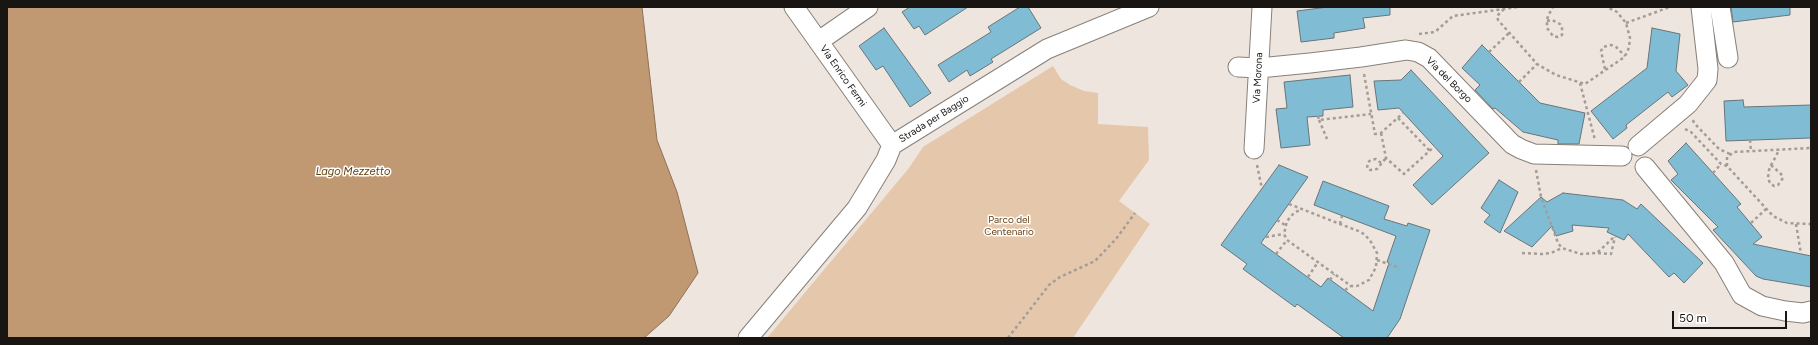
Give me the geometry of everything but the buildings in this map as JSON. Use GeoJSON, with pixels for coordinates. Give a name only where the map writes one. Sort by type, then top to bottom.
{"type":"FeatureCollection","features":[{"type":"Feature","properties":{"kind":"street","name":"Via Enrico Fermi"},"geometry":{"type":"LineString","coordinates":[[794,7],[892,145]]}},
{"type":"Feature","properties":{"kind":"street"},"geometry":{"type":"LineString","coordinates":[[819,41],[868,7]]}},
{"type":"Feature","properties":{"kind":"street","name":"Strada per Baggio"},"geometry":{"type":"LineString","coordinates":[[748,338],[857,208],[877,176],[892,145],[1047,49],[1149,7]]}},
{"type":"Feature","properties":{"kind":"street","name":"Via Morona"},"geometry":{"type":"LineString","coordinates":[[1254,149],[1262,7]]}},
{"type":"Feature","properties":{"kind":"street"},"geometry":{"type":"LineString","coordinates":[[1638,146],[1688,104],[1707,80],[1708,69],[1701,7]]}},
{"type":"Feature","properties":{"kind":"street"},"geometry":{"type":"LineString","coordinates":[[1720,7],[1728,58]]}},
{"type":"Feature","properties":{"kind":"street","name":"Via del Borgo"},"geometry":{"type":"LineString","coordinates":[[1238,67],[1259,68],[1361,57],[1406,50],[1418,52],[1429,58],[1512,144],[1534,154],[1622,156]]}},
{"type":"Feature","properties":{"kind":"street"},"geometry":{"type":"LineString","coordinates":[[1630,146],[1638,146],[1646,150],[1648,159],[1645,167],[1638,171],[1630,170],[1624,164],[1622,156],[1626,149],[1630,146]]}},
{"type":"Feature","properties":{"kind":"street"},"geometry":{"type":"LineString","coordinates":[[1645,167],[1724,263],[1742,295],[1762,306],[1803,313],[1811,311]]}},
{"type":"Feature","properties":{"kind":"path"},"geometry":{"type":"LineString","coordinates":[[1412,35],[1435,32],[1453,16],[1518,7]]}},
{"type":"Feature","properties":{"kind":"path"},"geometry":{"type":"LineString","coordinates":[[1546,21],[1552,20],[1560,24],[1562,27],[1562,35],[1558,37],[1550,33],[1547,28],[1546,21],[1553,7]]}},
{"type":"Feature","properties":{"kind":"path"},"geometry":{"type":"LineString","coordinates":[[1503,8],[1497,16],[1498,20],[1537,64],[1556,75],[1585,84],[1624,56],[1629,47],[1630,38],[1626,23],[1617,12],[1609,7]]}},
{"type":"Feature","properties":{"kind":"path"},"geometry":{"type":"LineString","coordinates":[[1626,23],[1670,7]]}},
{"type":"Feature","properties":{"kind":"path"},"geometry":{"type":"LineString","coordinates":[[1489,52],[1509,33]]}},
{"type":"Feature","properties":{"kind":"path"},"geometry":{"type":"LineString","coordinates":[[1606,70],[1601,51],[1603,47],[1611,45],[1616,47],[1624,56]]}},
{"type":"Feature","properties":{"kind":"path"},"geometry":{"type":"LineString","coordinates":[[1361,57],[1375,134],[1381,133],[1404,113]]}},
{"type":"Feature","properties":{"kind":"path"},"geometry":{"type":"LineString","coordinates":[[1519,82],[1537,64]]}},
{"type":"Feature","properties":{"kind":"path"},"geometry":{"type":"LineString","coordinates":[[1580,82],[1600,156]]}},
{"type":"Feature","properties":{"kind":"path"},"geometry":{"type":"LineString","coordinates":[[1688,104],[1692,110],[1694,123],[1719,149],[1730,154],[1751,151],[1811,148]]}},
{"type":"Feature","properties":{"kind":"path"},"geometry":{"type":"LineString","coordinates":[[1319,120],[1371,114]]}},
{"type":"Feature","properties":{"kind":"path"},"geometry":{"type":"LineString","coordinates":[[1318,116],[1327,139]]}},
{"type":"Feature","properties":{"kind":"path"},"geometry":{"type":"LineString","coordinates":[[1398,118],[1430,151]]}},
{"type":"Feature","properties":{"kind":"path"},"geometry":{"type":"LineString","coordinates":[[1666,122],[1691,132],[1722,164],[1727,166],[1766,209],[1781,220],[1796,224],[1811,225]]}},
{"type":"Feature","properties":{"kind":"path"},"geometry":{"type":"LineString","coordinates":[[1381,133],[1386,158],[1404,174],[1435,146]]}},
{"type":"Feature","properties":{"kind":"path"},"geometry":{"type":"LineString","coordinates":[[1750,140],[1751,151]]}},
{"type":"Feature","properties":{"kind":"path"},"geometry":{"type":"LineString","coordinates":[[1254,149],[1262,189]]}},
{"type":"Feature","properties":{"kind":"path"},"geometry":{"type":"LineString","coordinates":[[1771,165],[1781,174],[1783,178],[1778,185],[1774,186],[1770,183],[1768,178],[1771,165],[1779,150]]}},
{"type":"Feature","properties":{"kind":"path"},"geometry":{"type":"LineString","coordinates":[[1534,154],[1541,197],[1558,243],[1562,248],[1581,254],[1597,252],[1610,254],[1615,236],[1597,252]]}},
{"type":"Feature","properties":{"kind":"path"},"geometry":{"type":"LineString","coordinates":[[1727,166],[1726,161],[1730,154]]}},
{"type":"Feature","properties":{"kind":"path"},"geometry":{"type":"LineString","coordinates":[[1381,163],[1376,159],[1371,160],[1368,162],[1367,168],[1373,171],[1377,169],[1386,158]]}},
{"type":"Feature","properties":{"kind":"path"},"geometry":{"type":"LineString","coordinates":[[1713,172],[1722,164]]}},
{"type":"Feature","properties":{"kind":"path"},"geometry":{"type":"LineString","coordinates":[[1289,204],[1361,232],[1372,242],[1377,253],[1377,260],[1370,280],[1357,286],[1351,286],[1345,290]]}},
{"type":"Feature","properties":{"kind":"path"},"geometry":{"type":"LineString","coordinates":[[1302,209],[1290,216],[1285,225],[1284,234],[1287,240],[1351,286]]}},
{"type":"Feature","properties":{"kind":"path"},"geometry":{"type":"LineString","coordinates":[[1751,223],[1766,209]]}},
{"type":"Feature","properties":{"kind":"path"},"geometry":{"type":"LineString","coordinates":[[1008,338],[1049,285],[1060,277],[1095,261],[1116,239],[1135,213]]}},
{"type":"Feature","properties":{"kind":"path"},"geometry":{"type":"LineString","coordinates":[[1340,224],[1342,216]]}},
{"type":"Feature","properties":{"kind":"path"},"geometry":{"type":"LineString","coordinates":[[1277,220],[1285,225]]}},
{"type":"Feature","properties":{"kind":"path"},"geometry":{"type":"LineString","coordinates":[[1796,224],[1801,254]]}},
{"type":"Feature","properties":{"kind":"path"},"geometry":{"type":"LineString","coordinates":[[1266,236],[1284,234]]}},
{"type":"Feature","properties":{"kind":"path"},"geometry":{"type":"LineString","coordinates":[[1276,254],[1287,240]]}},
{"type":"Feature","properties":{"kind":"path"},"geometry":{"type":"LineString","coordinates":[[1522,253],[1551,253],[1562,248]]}},
{"type":"Feature","properties":{"kind":"path"},"geometry":{"type":"LineString","coordinates":[[1377,260],[1400,268]]}},
{"type":"Feature","properties":{"kind":"path"},"geometry":{"type":"LineString","coordinates":[[1308,277],[1318,262]]}},
{"type":"Feature","properties":{"kind":"path"},"geometry":{"type":"LineString","coordinates":[[1330,280],[1334,274]]}},
{"type":"Feature","properties":{"kind":"green space","name":"Parco del Centenario"},"geometry":{"type":"Polygon","coordinates":[[[1053,66],[1061,79],[1070,85],[1084,91],[1098,93],[1098,124],[1148,127],[1149,160],[1119,201],[1150,224],[1073,338],[767,338],[909,168],[923,147],[1053,66]]]}},
{"type":"Feature","properties":{"kind":"water","name":"Lago Mezzetto"},"geometry":{"type":"Polygon","coordinates":[[[7,7],[642,7],[657,140],[677,192],[698,273],[669,316],[644,338],[7,338],[7,7]]]}}]}
